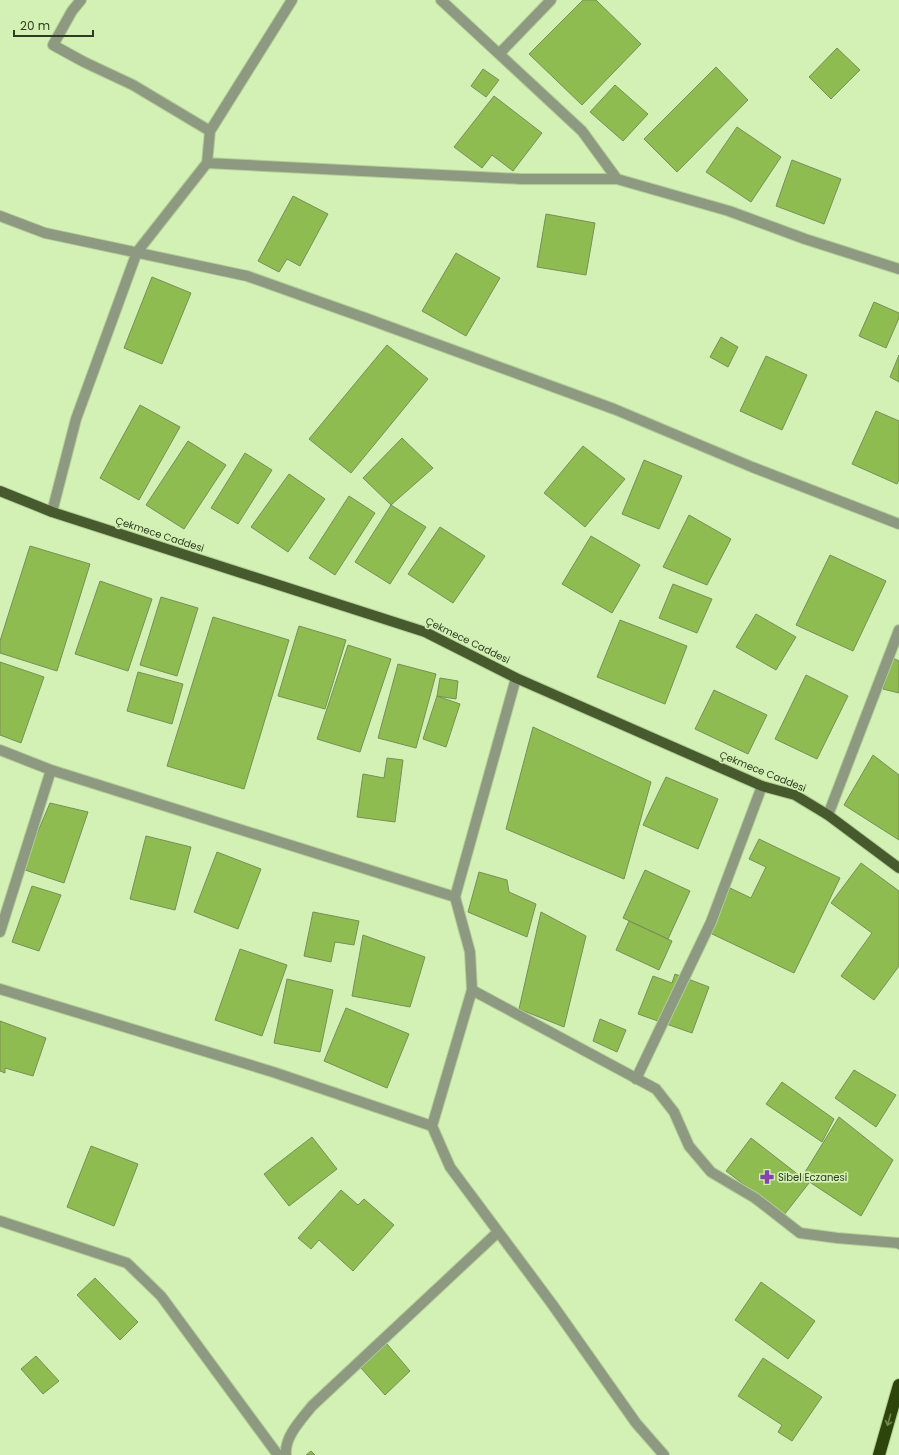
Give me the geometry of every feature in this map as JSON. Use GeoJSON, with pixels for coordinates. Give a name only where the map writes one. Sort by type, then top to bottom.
{"type":"FeatureCollection","features":[{"type":"Feature","properties":{"kind":"highway"},"geometry":{"type":"LineString","coordinates":[[879,1455],[899,1385]]}},
{"type":"Feature","properties":{"kind":"main road","name":"Çekmece Caddesi"},"geometry":{"type":"LineString","coordinates":[[0,491],[52,512],[425,632],[516,678],[762,786],[795,795],[828,815],[899,868]]}},
{"type":"Feature","properties":{"kind":"street"},"geometry":{"type":"LineString","coordinates":[[81,0],[72,11],[53,44],[84,62],[133,85],[210,130]]}},
{"type":"Feature","properties":{"kind":"street"},"geometry":{"type":"LineString","coordinates":[[52,512],[76,419],[137,252],[207,162],[210,130],[292,0]]}},
{"type":"Feature","properties":{"kind":"street"},"geometry":{"type":"LineString","coordinates":[[441,0],[582,131],[617,178]]}},
{"type":"Feature","properties":{"kind":"street"},"geometry":{"type":"LineString","coordinates":[[499,54],[551,0]]}},
{"type":"Feature","properties":{"kind":"street"},"geometry":{"type":"LineString","coordinates":[[207,162],[521,179],[617,178],[729,211],[805,239],[899,269]]}},
{"type":"Feature","properties":{"kind":"street"},"geometry":{"type":"LineString","coordinates":[[0,216],[46,233],[247,276],[368,318],[614,409],[752,467],[899,524]]}},
{"type":"Feature","properties":{"kind":"street"},"geometry":{"type":"LineString","coordinates":[[828,815],[899,630]]}},
{"type":"Feature","properties":{"kind":"street"},"geometry":{"type":"LineString","coordinates":[[516,678],[455,897],[470,952],[472,990],[432,1126],[450,1167],[552,1304],[636,1423],[664,1455]]}},
{"type":"Feature","properties":{"kind":"street"},"geometry":{"type":"LineString","coordinates":[[0,750],[51,770],[455,897]]}},
{"type":"Feature","properties":{"kind":"street"},"geometry":{"type":"LineString","coordinates":[[0,932],[51,770]]}},
{"type":"Feature","properties":{"kind":"street"},"geometry":{"type":"LineString","coordinates":[[636,1079],[711,922],[762,786]]}},
{"type":"Feature","properties":{"kind":"street"},"geometry":{"type":"LineString","coordinates":[[0,989],[273,1072],[432,1126]]}},
{"type":"Feature","properties":{"kind":"street"},"geometry":{"type":"LineString","coordinates":[[472,990],[656,1089],[674,1112],[689,1146],[711,1172],[755,1198],[800,1233],[899,1244]]}},
{"type":"Feature","properties":{"kind":"street"},"geometry":{"type":"LineString","coordinates":[[0,1221],[126,1263],[161,1296],[278,1455]]}},
{"type":"Feature","properties":{"kind":"street"},"geometry":{"type":"LineString","coordinates":[[286,1455],[285,1451],[291,1433],[312,1406],[498,1232]]}},
{"type":"Feature","properties":{"kind":"building"},"geometry":{"type":"Polygon","coordinates":[[[583,0],[596,0],[641,44],[582,105],[529,54],[583,0]]]}},
{"type":"Feature","properties":{"kind":"building"},"geometry":{"type":"Polygon","coordinates":[[[837,48],[860,70],[831,99],[809,77],[837,48]]]}},
{"type":"Feature","properties":{"kind":"building"},"geometry":{"type":"Polygon","coordinates":[[[716,67],[748,100],[677,172],[644,139],[716,67]]]}},
{"type":"Feature","properties":{"kind":"building"},"geometry":{"type":"Polygon","coordinates":[[[483,69],[499,80],[486,97],[471,86],[483,69]]]}},
{"type":"Feature","properties":{"kind":"building"},"geometry":{"type":"Polygon","coordinates":[[[615,85],[648,114],[623,141],[590,112],[615,85]]]}},
{"type":"Feature","properties":{"kind":"building"},"geometry":{"type":"Polygon","coordinates":[[[494,96],[542,133],[513,171],[492,155],[482,168],[454,147],[494,96]]]}},
{"type":"Feature","properties":{"kind":"building"},"geometry":{"type":"Polygon","coordinates":[[[737,127],[781,157],[751,202],[706,172],[737,127]]]}},
{"type":"Feature","properties":{"kind":"building"},"geometry":{"type":"Polygon","coordinates":[[[792,160],[841,179],[824,224],[776,206],[792,160]]]}},
{"type":"Feature","properties":{"kind":"building"},"geometry":{"type":"Polygon","coordinates":[[[293,196],[328,214],[300,266],[287,259],[279,272],[258,261],[293,196]]]}},
{"type":"Feature","properties":{"kind":"building"},"geometry":{"type":"Polygon","coordinates":[[[546,214],[595,223],[586,275],[537,267],[546,214]]]}},
{"type":"Feature","properties":{"kind":"building"},"geometry":{"type":"Polygon","coordinates":[[[456,253],[500,278],[466,336],[422,311],[456,253]]]}},
{"type":"Feature","properties":{"kind":"building"},"geometry":{"type":"Polygon","coordinates":[[[152,277],[191,293],[162,364],[124,348],[152,277]]]}},
{"type":"Feature","properties":{"kind":"building"},"geometry":{"type":"Polygon","coordinates":[[[874,302],[899,313],[899,318],[886,348],[859,336],[874,302]]]}},
{"type":"Feature","properties":{"kind":"building"},"geometry":{"type":"Polygon","coordinates":[[[721,337],[738,347],[728,367],[710,357],[721,337]]]}},
{"type":"Feature","properties":{"kind":"building"},"geometry":{"type":"Polygon","coordinates":[[[387,345],[428,379],[351,473],[309,439],[387,345]]]}},
{"type":"Feature","properties":{"kind":"building"},"geometry":{"type":"Polygon","coordinates":[[[899,355],[899,382],[890,377],[899,355]]]}},
{"type":"Feature","properties":{"kind":"building"},"geometry":{"type":"Polygon","coordinates":[[[766,356],[807,375],[782,430],[740,411],[766,356]]]}},
{"type":"Feature","properties":{"kind":"building"},"geometry":{"type":"Polygon","coordinates":[[[140,405],[180,427],[139,500],[100,478],[140,405]]]}},
{"type":"Feature","properties":{"kind":"building"},"geometry":{"type":"Polygon","coordinates":[[[876,411],[899,421],[899,480],[897,484],[852,464],[876,411]]]}},
{"type":"Feature","properties":{"kind":"building"},"geometry":{"type":"Polygon","coordinates":[[[402,438],[433,468],[391,505],[363,478],[402,438]]]}},
{"type":"Feature","properties":{"kind":"building"},"geometry":{"type":"Polygon","coordinates":[[[188,441],[226,465],[184,529],[146,505],[188,441]]]}},
{"type":"Feature","properties":{"kind":"building"},"geometry":{"type":"Polygon","coordinates":[[[583,446],[625,479],[585,527],[544,493],[583,446]]]}},
{"type":"Feature","properties":{"kind":"building"},"geometry":{"type":"Polygon","coordinates":[[[245,453],[272,470],[238,524],[211,508],[245,453]]]}},
{"type":"Feature","properties":{"kind":"building"},"geometry":{"type":"Polygon","coordinates":[[[644,460],[682,476],[659,529],[622,514],[644,460]]]}},
{"type":"Feature","properties":{"kind":"building"},"geometry":{"type":"Polygon","coordinates":[[[289,474],[325,499],[288,552],[251,527],[289,474]]]}},
{"type":"Feature","properties":{"kind":"building"},"geometry":{"type":"Polygon","coordinates":[[[349,496],[375,513],[335,575],[309,558],[349,496]]]}},
{"type":"Feature","properties":{"kind":"building"},"geometry":{"type":"Polygon","coordinates":[[[391,505],[426,527],[390,584],[355,562],[391,505]]]}},
{"type":"Feature","properties":{"kind":"building"},"geometry":{"type":"Polygon","coordinates":[[[689,515],[731,539],[707,585],[663,567],[689,515]]]}},
{"type":"Feature","properties":{"kind":"building"},"geometry":{"type":"Polygon","coordinates":[[[440,527],[485,556],[453,603],[408,574],[440,527]]]}},
{"type":"Feature","properties":{"kind":"building"},"geometry":{"type":"Polygon","coordinates":[[[591,536],[640,565],[612,613],[562,584],[591,536]]]}},
{"type":"Feature","properties":{"kind":"building"},"geometry":{"type":"Polygon","coordinates":[[[30,546],[90,564],[57,671],[0,653],[0,641],[30,546]]]}},
{"type":"Feature","properties":{"kind":"building"},"geometry":{"type":"Polygon","coordinates":[[[830,555],[886,581],[853,651],[796,625],[830,555]]]}},
{"type":"Feature","properties":{"kind":"building"},"geometry":{"type":"Polygon","coordinates":[[[100,581],[152,599],[128,671],[75,654],[100,581]]]}},
{"type":"Feature","properties":{"kind":"building"},"geometry":{"type":"Polygon","coordinates":[[[673,584],[712,599],[697,633],[659,618],[673,584]]]}},
{"type":"Feature","properties":{"kind":"building"},"geometry":{"type":"Polygon","coordinates":[[[161,597],[198,608],[177,676],[140,665],[161,597]]]}},
{"type":"Feature","properties":{"kind":"building"},"geometry":{"type":"Polygon","coordinates":[[[756,614],[796,637],[776,670],[736,647],[756,614]]]}},
{"type":"Feature","properties":{"kind":"building"},"geometry":{"type":"Polygon","coordinates":[[[213,617],[289,640],[244,789],[167,766],[213,617]]]}},
{"type":"Feature","properties":{"kind":"building"},"geometry":{"type":"Polygon","coordinates":[[[620,620],[687,646],[665,704],[597,677],[620,620]]]}},
{"type":"Feature","properties":{"kind":"building"},"geometry":{"type":"Polygon","coordinates":[[[299,626],[346,640],[325,709],[278,696],[299,626]]]}},
{"type":"Feature","properties":{"kind":"building"},"geometry":{"type":"Polygon","coordinates":[[[348,645],[391,659],[360,752],[317,739],[348,645]]]}},
{"type":"Feature","properties":{"kind":"building"},"geometry":{"type":"Polygon","coordinates":[[[893,658],[899,661],[899,693],[883,689],[893,658]]]}},
{"type":"Feature","properties":{"kind":"building"},"geometry":{"type":"Polygon","coordinates":[[[0,662],[44,677],[21,743],[0,735],[0,662]]]}},
{"type":"Feature","properties":{"kind":"building"},"geometry":{"type":"Polygon","coordinates":[[[398,664],[436,674],[416,748],[378,738],[398,664]]]}},
{"type":"Feature","properties":{"kind":"building"},"geometry":{"type":"Polygon","coordinates":[[[138,672],[183,684],[172,724],[127,711],[138,672]]]}},
{"type":"Feature","properties":{"kind":"building"},"geometry":{"type":"Polygon","coordinates":[[[806,675],[848,696],[817,759],[775,739],[806,675]]]}},
{"type":"Feature","properties":{"kind":"building"},"geometry":{"type":"Polygon","coordinates":[[[440,678],[458,681],[456,699],[437,696],[440,678]]]}},
{"type":"Feature","properties":{"kind":"building"},"geometry":{"type":"Polygon","coordinates":[[[714,690],[767,715],[748,754],[695,729],[714,690]]]}},
{"type":"Feature","properties":{"kind":"building"},"geometry":{"type":"Polygon","coordinates":[[[437,696],[460,704],[446,747],[423,739],[437,696]]]}},
{"type":"Feature","properties":{"kind":"building"},"geometry":{"type":"Polygon","coordinates":[[[533,727],[651,782],[624,879],[506,829],[533,727]]]}},
{"type":"Feature","properties":{"kind":"building"},"geometry":{"type":"Polygon","coordinates":[[[873,755],[899,775],[899,840],[844,805],[873,755]]]}},
{"type":"Feature","properties":{"kind":"building"},"geometry":{"type":"Polygon","coordinates":[[[387,758],[403,760],[395,822],[357,817],[363,774],[384,778],[387,758]]]}},
{"type":"Feature","properties":{"kind":"building"},"geometry":{"type":"Polygon","coordinates":[[[666,777],[718,799],[698,849],[643,825],[666,777]]]}},
{"type":"Feature","properties":{"kind":"building"},"geometry":{"type":"Polygon","coordinates":[[[50,803],[88,812],[64,883],[22,869],[50,803]]]}},
{"type":"Feature","properties":{"kind":"building"},"geometry":{"type":"Polygon","coordinates":[[[146,836],[191,847],[175,910],[130,899],[146,836]]]}},
{"type":"Feature","properties":{"kind":"building"},"geometry":{"type":"Polygon","coordinates":[[[759,839],[840,878],[794,973],[708,932],[730,888],[751,898],[766,867],[749,859],[759,839]]]}},
{"type":"Feature","properties":{"kind":"building"},"geometry":{"type":"Polygon","coordinates":[[[217,852],[261,869],[238,929],[194,912],[217,852]]]}},
{"type":"Feature","properties":{"kind":"building"},"geometry":{"type":"Polygon","coordinates":[[[861,863],[899,891],[899,966],[874,1000],[841,976],[872,933],[831,903],[861,863]]]}},
{"type":"Feature","properties":{"kind":"building"},"geometry":{"type":"Polygon","coordinates":[[[645,870],[690,891],[668,939],[623,918],[645,870]]]}},
{"type":"Feature","properties":{"kind":"building"},"geometry":{"type":"Polygon","coordinates":[[[479,872],[507,880],[509,892],[536,904],[527,937],[468,912],[479,872]]]}},
{"type":"Feature","properties":{"kind":"building"},"geometry":{"type":"Polygon","coordinates":[[[32,886],[61,895],[39,951],[12,942],[32,886]]]}},
{"type":"Feature","properties":{"kind":"building"},"geometry":{"type":"Polygon","coordinates":[[[313,912],[359,921],[354,945],[335,942],[331,962],[304,956],[313,912]]]}},
{"type":"Feature","properties":{"kind":"building"},"geometry":{"type":"Polygon","coordinates":[[[541,912],[586,936],[564,1027],[519,1009],[541,912]]]}},
{"type":"Feature","properties":{"kind":"building"},"geometry":{"type":"Polygon","coordinates":[[[629,921],[672,941],[659,970],[616,950],[629,921]]]}},
{"type":"Feature","properties":{"kind":"building"},"geometry":{"type":"Polygon","coordinates":[[[363,935],[425,957],[410,1007],[352,996],[363,935]]]}},
{"type":"Feature","properties":{"kind":"building"},"geometry":{"type":"Polygon","coordinates":[[[240,949],[287,965],[262,1036],[215,1020],[240,949]]]}},
{"type":"Feature","properties":{"kind":"building"},"geometry":{"type":"Polygon","coordinates":[[[675,974],[709,987],[692,1033],[638,1014],[653,976],[672,983],[675,974]]]}},
{"type":"Feature","properties":{"kind":"building"},"geometry":{"type":"Polygon","coordinates":[[[287,979],[333,990],[320,1052],[274,1043],[287,979]]]}},
{"type":"Feature","properties":{"kind":"building"},"geometry":{"type":"Polygon","coordinates":[[[346,1008],[409,1034],[387,1088],[324,1061],[346,1008]]]}},
{"type":"Feature","properties":{"kind":"building"},"geometry":{"type":"Polygon","coordinates":[[[600,1019],[626,1030],[617,1052],[593,1041],[600,1019]]]}},
{"type":"Feature","properties":{"kind":"building"},"geometry":{"type":"Polygon","coordinates":[[[0,1021],[46,1038],[33,1076],[5,1068],[5,1073],[0,1071],[0,1021]]]}},
{"type":"Feature","properties":{"kind":"building"},"geometry":{"type":"Polygon","coordinates":[[[854,1070],[896,1095],[876,1127],[835,1098],[854,1070]]]}},
{"type":"Feature","properties":{"kind":"building"},"geometry":{"type":"Polygon","coordinates":[[[782,1082],[834,1119],[822,1142],[766,1104],[782,1082]]]}},
{"type":"Feature","properties":{"kind":"building"},"geometry":{"type":"Polygon","coordinates":[[[839,1117],[893,1160],[861,1216],[802,1177],[839,1117]]]}},
{"type":"Feature","properties":{"kind":"building"},"geometry":{"type":"Polygon","coordinates":[[[312,1137],[337,1169],[289,1206],[264,1174],[312,1137]]]}},
{"type":"Feature","properties":{"kind":"building"},"geometry":{"type":"Polygon","coordinates":[[[751,1138],[809,1183],[784,1215],[726,1171],[751,1138]]]}},
{"type":"Feature","properties":{"kind":"building"},"geometry":{"type":"Polygon","coordinates":[[[91,1146],[138,1164],[114,1226],[67,1207],[91,1146]]]}},
{"type":"Feature","properties":{"kind":"building"},"geometry":{"type":"Polygon","coordinates":[[[341,1190],[358,1205],[364,1199],[394,1225],[353,1271],[319,1240],[311,1249],[298,1238],[341,1190]]]}},
{"type":"Feature","properties":{"kind":"building"},"geometry":{"type":"Polygon","coordinates":[[[95,1278],[138,1322],[120,1340],[77,1295],[95,1278]]]}},
{"type":"Feature","properties":{"kind":"building"},"geometry":{"type":"Polygon","coordinates":[[[761,1282],[815,1321],[788,1359],[735,1320],[761,1282]]]}},
{"type":"Feature","properties":{"kind":"building"},"geometry":{"type":"Polygon","coordinates":[[[387,1344],[410,1371],[385,1395],[361,1368],[387,1344]]]}},
{"type":"Feature","properties":{"kind":"building"},"geometry":{"type":"Polygon","coordinates":[[[36,1356],[59,1381],[43,1394],[21,1369],[36,1356]]]}},
{"type":"Feature","properties":{"kind":"building"},"geometry":{"type":"Polygon","coordinates":[[[763,1358],[822,1397],[792,1441],[778,1432],[782,1425],[738,1396],[763,1358]]]}},
{"type":"Feature","properties":{"kind":"building"},"geometry":{"type":"Polygon","coordinates":[[[311,1451],[315,1455],[306,1455],[311,1451]]]}},
{"type":"Feature","properties":{"kind":"place","name":"Sibel Eczanesi"},"geometry":{"type":"Point","coordinates":[767,1177]}}]}
